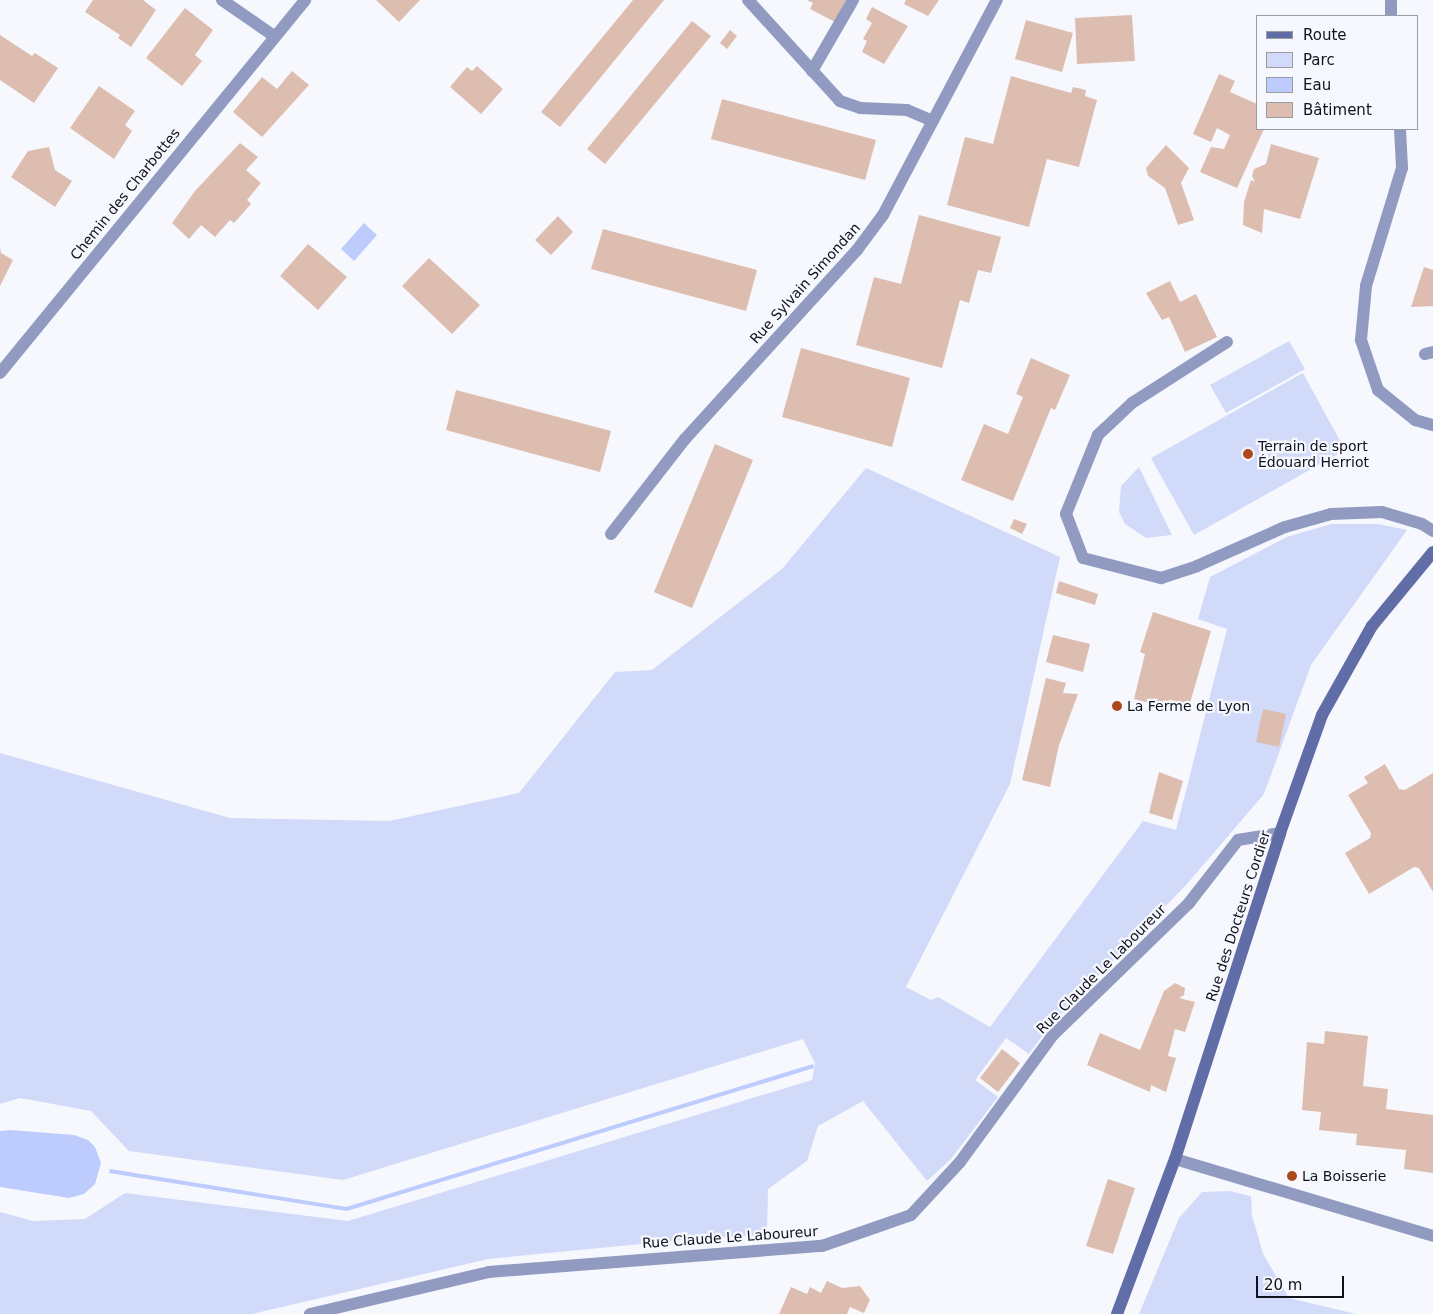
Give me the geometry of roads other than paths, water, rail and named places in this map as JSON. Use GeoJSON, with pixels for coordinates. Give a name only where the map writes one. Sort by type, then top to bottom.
{"type":"FeatureCollection","features":[{"type":"Feature","properties":{"kind":"street"},"geometry":{"type":"LineString","coordinates":[[222,0],[274,36]]}},
{"type":"Feature","properties":{"kind":"street","name":"Chemin des Charbottes"},"geometry":{"type":"LineString","coordinates":[[0,373],[305,0]]}},
{"type":"Feature","properties":{"kind":"street"},"geometry":{"type":"LineString","coordinates":[[748,0],[840,101],[860,108],[907,110],[933,121]]}},
{"type":"Feature","properties":{"kind":"street"},"geometry":{"type":"LineString","coordinates":[[812,71],[853,0]]}},
{"type":"Feature","properties":{"kind":"street","name":"Rue Sylvain Simondan"},"geometry":{"type":"LineString","coordinates":[[611,534],[684,439],[857,250],[882,215],[997,0]]}},
{"type":"Feature","properties":{"kind":"street"},"geometry":{"type":"LineString","coordinates":[[1391,0],[1391,15]]}},
{"type":"Feature","properties":{"kind":"street"},"geometry":{"type":"LineString","coordinates":[[1400,130],[1402,168],[1366,286],[1361,340],[1378,390],[1415,420],[1433,425]]}},
{"type":"Feature","properties":{"kind":"street"},"geometry":{"type":"LineString","coordinates":[[1227,342],[1132,403],[1098,434],[1066,514],[1083,558],[1161,578],[1197,566],[1285,527],[1331,514],[1382,512],[1422,524],[1433,531]]}},
{"type":"Feature","properties":{"kind":"street","name":"Rue des Docteurs Cordier"},"geometry":{"type":"LineString","coordinates":[[1117,1314],[1175,1159],[1280,833],[1322,715],[1372,626],[1433,552]]}},
{"type":"Feature","properties":{"kind":"street","name":"Rue Claude Le Laboureur"},"geometry":{"type":"LineString","coordinates":[[310,1314],[489,1272],[822,1246],[911,1215],[960,1162],[1053,1035],[1189,903],[1238,840],[1280,833]]}},
{"type":"Feature","properties":{"kind":"street"},"geometry":{"type":"LineString","coordinates":[[1175,1159],[1433,1236]]}},
{"type":"Feature","properties":{"kind":"water"},"geometry":{"type":"Polygon","coordinates":[[[364,223],[377,235],[354,261],[341,249],[364,223]]]}},
{"type":"Feature","properties":{"kind":"water"},"geometry":{"type":"Polygon","coordinates":[[[813,1064],[814,1068],[347,1211],[109,1173],[110,1169],[346,1207],[813,1064]]]}},
{"type":"Feature","properties":{"kind":"water"},"geometry":{"type":"Polygon","coordinates":[[[10,1130],[74,1135],[88,1140],[95,1147],[101,1163],[95,1184],[84,1194],[69,1198],[0,1187],[0,1131],[10,1130]]]}},
{"type":"Feature","properties":{"kind":"place","name":"Terrain de sport Édouard Herriot"},"geometry":{"type":"Point","coordinates":[1248,454]}},
{"type":"Feature","properties":{"kind":"place","name":"La Ferme de Lyon"},"geometry":{"type":"Point","coordinates":[1117,706]}},
{"type":"Feature","properties":{"kind":"place","name":"La Boisserie"},"geometry":{"type":"Point","coordinates":[1292,1176]}}]}
